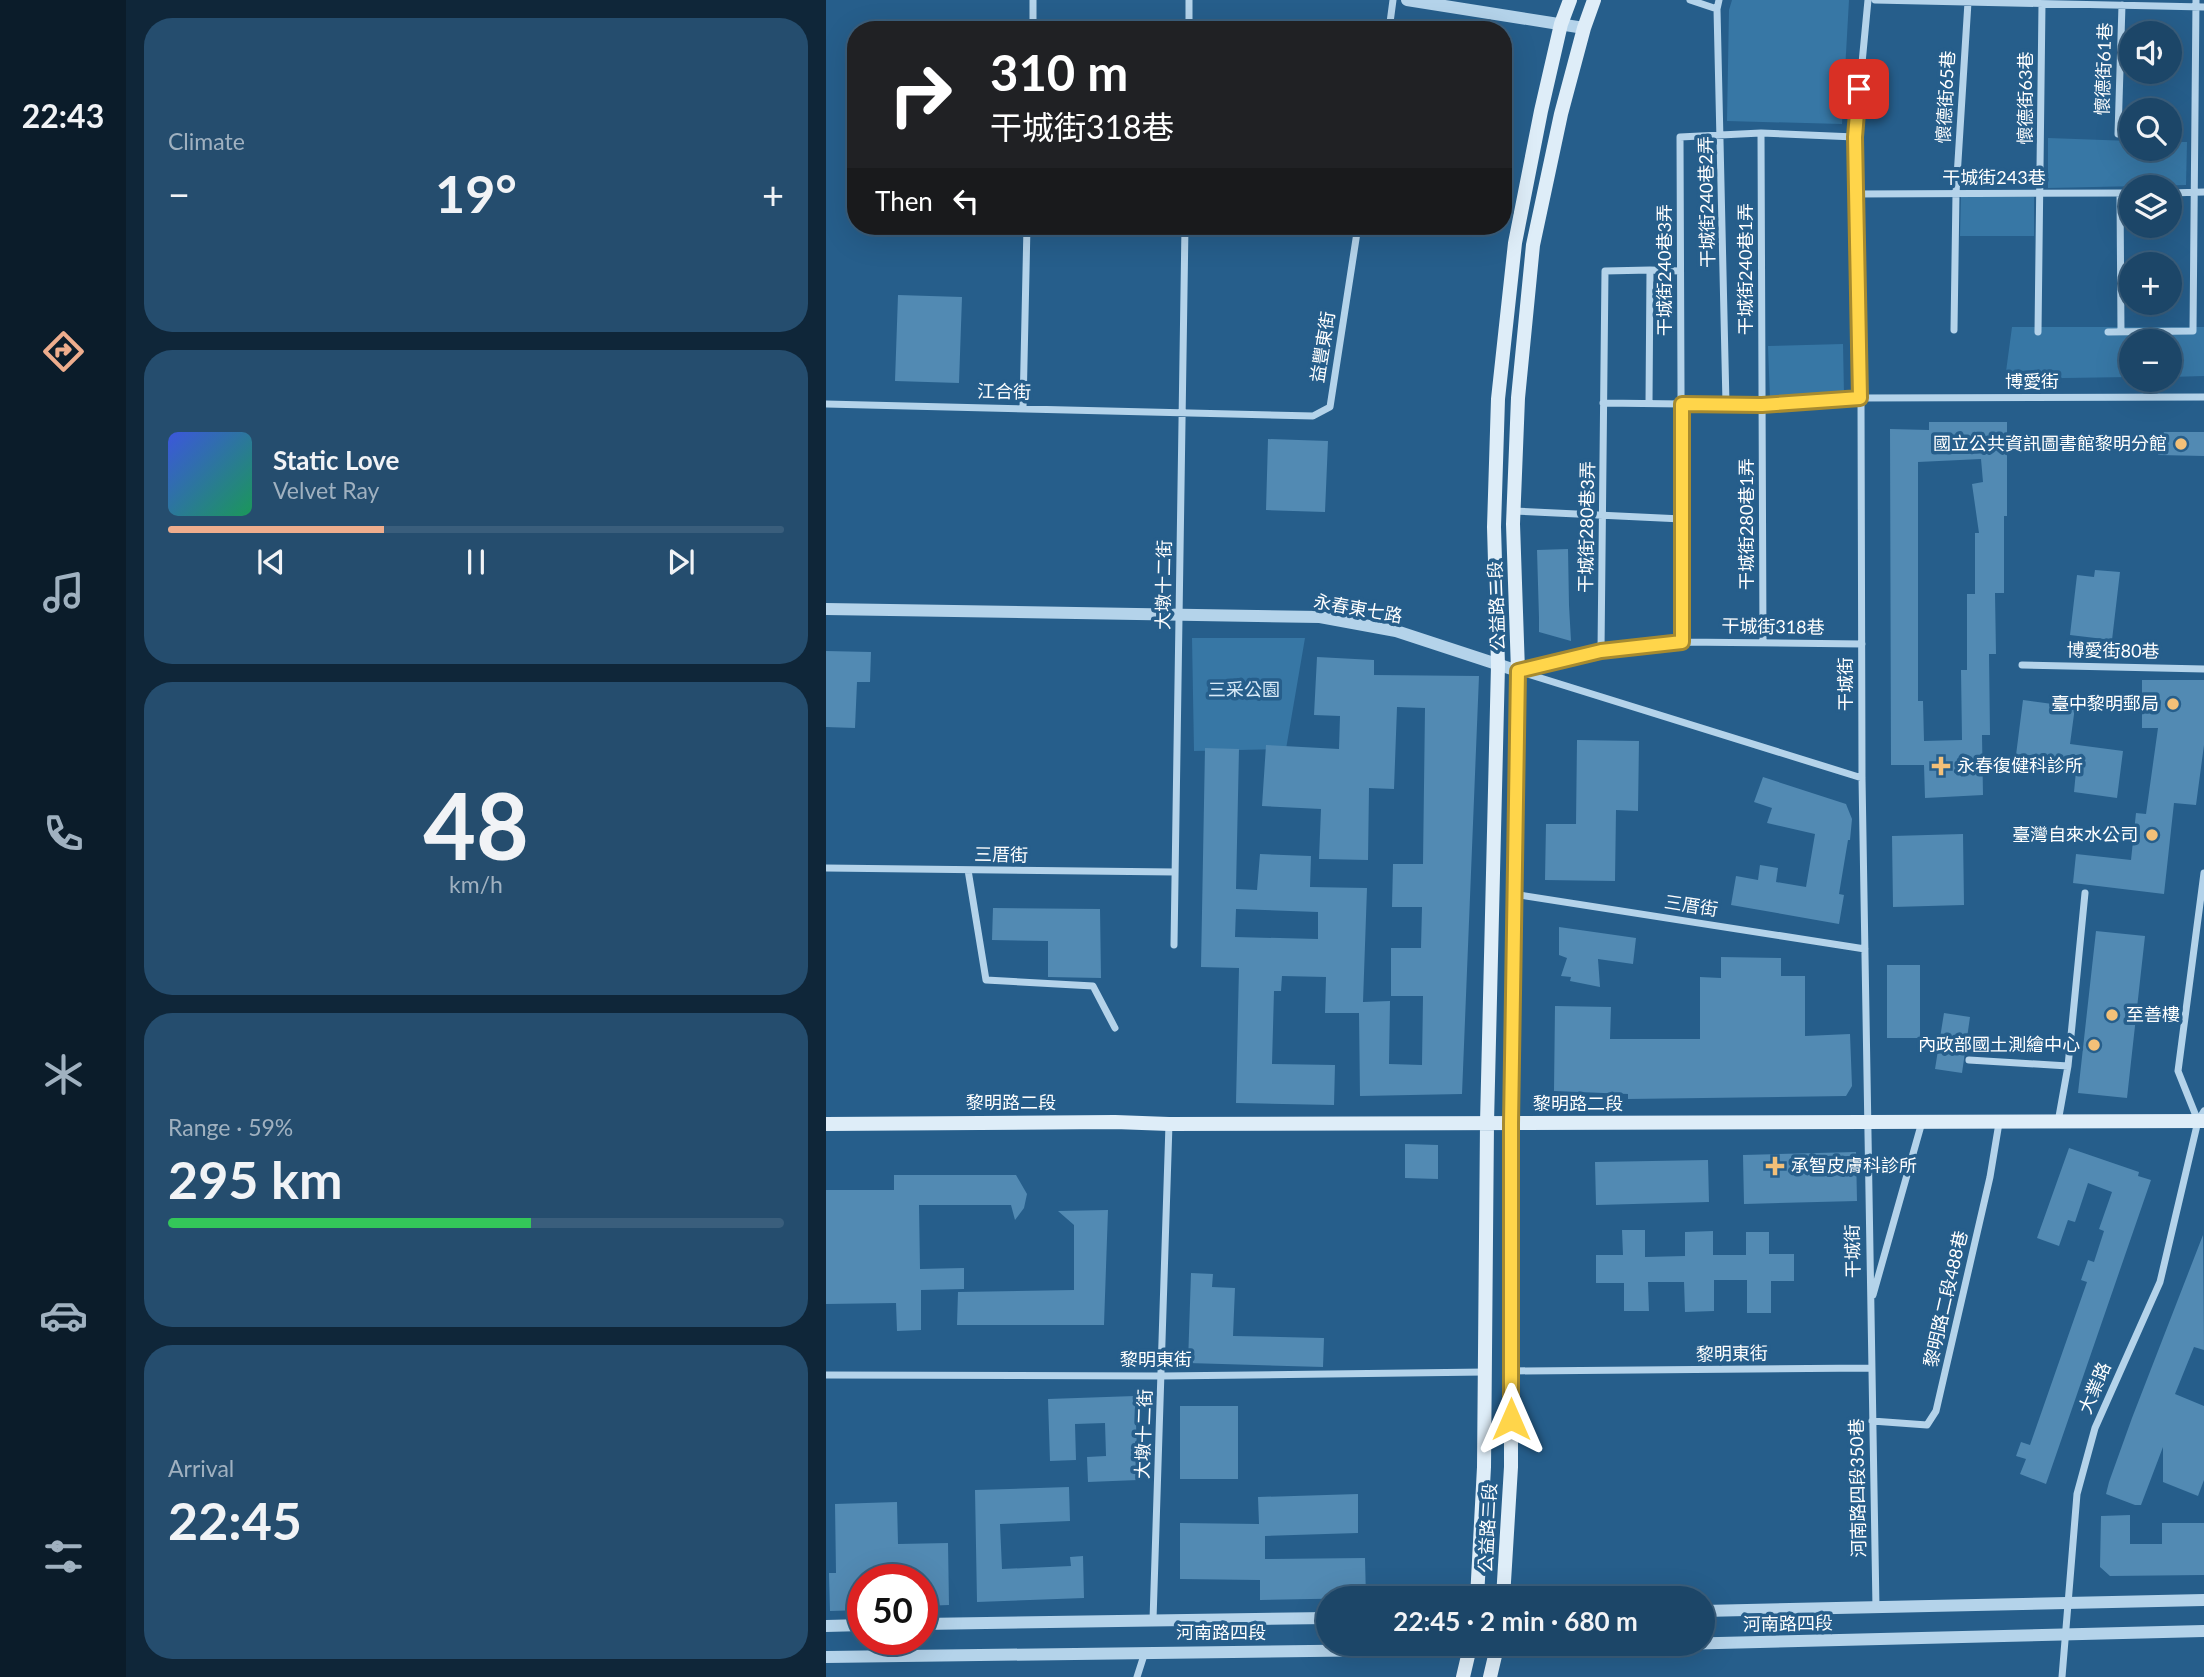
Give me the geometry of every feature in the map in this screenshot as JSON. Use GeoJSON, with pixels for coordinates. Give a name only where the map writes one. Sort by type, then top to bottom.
{"type":"FeatureCollection","features":[{"type":"Feature","properties":{"kind":"main road","name":"公益路二段"},"geometry":{"type":"LineString","coordinates":[[1478,1586],[1484,1467],[1487,1123],[1498,664],[1494,527],[1498,399],[1515,243],[1541,111],[1561,24],[1570,0]]}},
{"type":"Feature","properties":{"kind":"main road","name":"公益路二段"},"geometry":{"type":"LineString","coordinates":[[1504,1586],[1511,1467],[1513,894],[1518,671],[1513,511],[1518,398],[1533,245],[1561,114],[1594,0]]}},
{"type":"Feature","properties":{"kind":"main road","name":"黎明路二段"},"geometry":{"type":"LineString","coordinates":[[826,1124],[1867,1121],[1999,1123],[2202,1118]]}},
{"type":"Feature","properties":{"kind":"main road"},"geometry":{"type":"LineString","coordinates":[[1463,1677],[1468,1656]]}},
{"type":"Feature","properties":{"kind":"main road"},"geometry":{"type":"LineString","coordinates":[[1490,1677],[1495,1656]]}},
{"type":"Feature","properties":{"kind":"street"},"geometry":{"type":"LineString","coordinates":[[1032,21],[1033,0]]}},
{"type":"Feature","properties":{"kind":"street"},"geometry":{"type":"LineString","coordinates":[[1189,0],[1189,21]]}},
{"type":"Feature","properties":{"kind":"street"},"geometry":{"type":"LineString","coordinates":[[1390,21],[1393,0]]}},
{"type":"Feature","properties":{"kind":"street"},"geometry":{"type":"LineString","coordinates":[[1406,0],[1584,28]]}},
{"type":"Feature","properties":{"kind":"street"},"geometry":{"type":"LineString","coordinates":[[1690,0],[1717,9]]}},
{"type":"Feature","properties":{"kind":"street","name":"干城街240巷2弄"},"geometry":{"type":"LineString","coordinates":[[1719,0],[1717,9],[1726,404]]}},
{"type":"Feature","properties":{"kind":"street","name":"干城街"},"geometry":{"type":"LineString","coordinates":[[1868,0],[1855,137],[1870,1368]]}},
{"type":"Feature","properties":{"kind":"street"},"geometry":{"type":"LineString","coordinates":[[1875,0],[2199,5],[2193,331],[2182,331]]}},
{"type":"Feature","properties":{"kind":"street","name":"懷德街65巷"},"geometry":{"type":"LineString","coordinates":[[1954,330],[1956,193],[1968,2]]}},
{"type":"Feature","properties":{"kind":"street","name":"懷德街63巷"},"geometry":{"type":"LineString","coordinates":[[2038,332],[2042,4]]}},
{"type":"Feature","properties":{"kind":"street","name":"懷德街61巷"},"geometry":{"type":"LineString","coordinates":[[2118,134],[2122,5]]}},
{"type":"Feature","properties":{"kind":"street","name":"干城街240巷1弄"},"geometry":{"type":"LineString","coordinates":[[1761,133],[1762,405]]}},
{"type":"Feature","properties":{"kind":"street"},"geometry":{"type":"LineString","coordinates":[[1721,134],[1855,137]]}},
{"type":"Feature","properties":{"kind":"street","name":"干城街240巷3弄"},"geometry":{"type":"LineString","coordinates":[[1682,642],[1680,137],[1721,134]]}},
{"type":"Feature","properties":{"kind":"street"},"geometry":{"type":"LineString","coordinates":[[2182,192],[2204,192]]}},
{"type":"Feature","properties":{"kind":"street","name":"干城街243巷"},"geometry":{"type":"LineString","coordinates":[[1856,194],[2119,194]]}},
{"type":"Feature","properties":{"kind":"street"},"geometry":{"type":"LineString","coordinates":[[1023,408],[1027,235]]}},
{"type":"Feature","properties":{"kind":"street","name":"大墩十二街"},"geometry":{"type":"LineString","coordinates":[[1174,945],[1185,235]]}},
{"type":"Feature","properties":{"kind":"street","name":"益豐東街"},"geometry":{"type":"LineString","coordinates":[[1181,412],[1314,416],[1330,407],[1357,235]]}},
{"type":"Feature","properties":{"kind":"street"},"geometry":{"type":"LineString","coordinates":[[2120,238],[2121,329]]}},
{"type":"Feature","properties":{"kind":"street"},"geometry":{"type":"LineString","coordinates":[[1649,403],[1650,270],[1680,271]]}},
{"type":"Feature","properties":{"kind":"street","name":"干城街280巷3弄"},"geometry":{"type":"LineString","coordinates":[[1601,651],[1605,271],[1650,270]]}},
{"type":"Feature","properties":{"kind":"street"},"geometry":{"type":"LineString","coordinates":[[2108,332],[2119,332]]}},
{"type":"Feature","properties":{"kind":"street","name":"博愛街"},"geometry":{"type":"LineString","coordinates":[[1603,403],[1762,405],[1860,398],[2204,397]]}},
{"type":"Feature","properties":{"kind":"street","name":"江合街"},"geometry":{"type":"LineString","coordinates":[[826,404],[1181,412]]}},
{"type":"Feature","properties":{"kind":"street","name":"干城街280巷1弄"},"geometry":{"type":"LineString","coordinates":[[1762,405],[1763,643]]}},
{"type":"Feature","properties":{"kind":"street"},"geometry":{"type":"LineString","coordinates":[[1513,511],[1682,519]]}},
{"type":"Feature","properties":{"kind":"street","name":"永春東七路"},"geometry":{"type":"LineString","coordinates":[[826,609],[1320,617],[1396,631],[1863,778]]}},
{"type":"Feature","properties":{"kind":"street","name":"干城街318巷"},"geometry":{"type":"LineString","coordinates":[[1518,671],[1601,651],[1682,642],[1861,644]]}},
{"type":"Feature","properties":{"kind":"street","name":"博愛街80巷"},"geometry":{"type":"LineString","coordinates":[[2022,665],[2204,669]]}},
{"type":"Feature","properties":{"kind":"street","name":"三厝街"},"geometry":{"type":"LineString","coordinates":[[826,868],[1175,872]]}},
{"type":"Feature","properties":{"kind":"street"},"geometry":{"type":"LineString","coordinates":[[968,870],[986,980],[1093,986],[1115,1028]]}},
{"type":"Feature","properties":{"kind":"street"},"geometry":{"type":"LineString","coordinates":[[2202,1118],[2178,1071],[2204,873]]}},
{"type":"Feature","properties":{"kind":"street"},"geometry":{"type":"LineString","coordinates":[[2058,1122],[2068,1066],[2085,893]]}},
{"type":"Feature","properties":{"kind":"street","name":"三厝街"},"geometry":{"type":"LineString","coordinates":[[1513,894],[1865,948]]}},
{"type":"Feature","properties":{"kind":"street"},"geometry":{"type":"LineString","coordinates":[[1969,1060],[2068,1066]]}},
{"type":"Feature","properties":{"kind":"street","name":"大業路"},"geometry":{"type":"LineString","coordinates":[[2062,1677],[2077,1494],[2095,1428],[2160,1282],[2202,1118]]}},
{"type":"Feature","properties":{"kind":"street"},"geometry":{"type":"LineString","coordinates":[[1870,1305],[1922,1121]]}},
{"type":"Feature","properties":{"kind":"street","name":"黎明路二段488巷"},"geometry":{"type":"LineString","coordinates":[[1872,1421],[1927,1425],[1936,1411],[1990,1177],[1999,1123]]}},
{"type":"Feature","properties":{"kind":"street","name":"大墩十二街"},"geometry":{"type":"LineString","coordinates":[[1153,1620],[1169,1124]]}},
{"type":"Feature","properties":{"kind":"street","name":"黎明東街"},"geometry":{"type":"LineString","coordinates":[[1510,1371],[1870,1368]]}},
{"type":"Feature","properties":{"kind":"street","name":"河南路四段350巷"},"geometry":{"type":"LineString","coordinates":[[1870,1368],[1875,1608]]}},
{"type":"Feature","properties":{"kind":"street","name":"黎明東街"},"geometry":{"type":"LineString","coordinates":[[826,1376],[1485,1372]]}},
{"type":"Feature","properties":{"kind":"street","name":"河南路四段"},"geometry":{"type":"LineString","coordinates":[[1715,1611],[2204,1600]]}},
{"type":"Feature","properties":{"kind":"street","name":"河南路四段"},"geometry":{"type":"LineString","coordinates":[[938,1624],[1316,1618]]}},
{"type":"Feature","properties":{"kind":"street"},"geometry":{"type":"LineString","coordinates":[[826,1626],[847,1625]]}},
{"type":"Feature","properties":{"kind":"street","name":"河南路四段"},"geometry":{"type":"LineString","coordinates":[[1715,1642],[2204,1631]]}},
{"type":"Feature","properties":{"kind":"street","name":"河南路四段"},"geometry":{"type":"LineString","coordinates":[[826,1657],[1316,1648]]}},
{"type":"Feature","properties":{"kind":"street"},"geometry":{"type":"LineString","coordinates":[[1137,1677],[1145,1651]]}},
{"type":"Feature","properties":{"kind":"green space"},"geometry":{"type":"Polygon","coordinates":[[[1732,0],[1849,0],[1842,124],[1727,121],[1729,10],[1732,0]]]}},
{"type":"Feature","properties":{"kind":"green space"},"geometry":{"type":"Polygon","coordinates":[[[2048,138],[2119,141],[2119,161],[2182,161],[2182,142],[2187,142],[2186,185],[2182,185],[2182,175],[2119,175],[2119,186],[2048,188],[2048,138]]]}},
{"type":"Feature","properties":{"kind":"green space"},"geometry":{"type":"Polygon","coordinates":[[[1961,197],[2034,197],[2034,236],[1960,236],[1961,197]]]}},
{"type":"Feature","properties":{"kind":"green space"},"geometry":{"type":"Polygon","coordinates":[[[2012,327],[2204,327],[2204,376],[2182,377],[2182,329],[2119,329],[2119,377],[2005,379],[2012,327]]]}},
{"type":"Feature","properties":{"kind":"green space"},"geometry":{"type":"Polygon","coordinates":[[[1843,344],[1844,395],[1770,400],[1768,346],[1843,344]]]}},
{"type":"Feature","properties":{"kind":"green space","name":"三采公園"},"geometry":{"type":"Polygon","coordinates":[[[1192,638],[1305,638],[1286,749],[1194,751],[1192,638]]]}},
{"type":"Feature","properties":{"kind":"building"},"geometry":{"type":"Polygon","coordinates":[[[898,295],[962,297],[959,383],[895,381],[898,295]]]}},
{"type":"Feature","properties":{"kind":"building"},"geometry":{"type":"Polygon","coordinates":[[[1929,422],[2007,422],[2004,593],[1995,593],[1996,654],[1989,654],[1990,735],[1982,735],[1983,795],[1925,798],[1924,765],[1891,765],[1890,429],[1929,430],[1929,422]],[[1981,459],[1918,462],[1918,701],[1923,701],[1924,741],[1962,740],[1961,670],[1967,670],[1967,594],[1975,594],[1975,533],[1979,533],[1972,484],[1983,482],[1981,459]]]}},
{"type":"Feature","properties":{"kind":"building","name":"國立公共資訊圖書館黎明分館"},"geometry":{"type":"Polygon","coordinates":[[[2159,432],[2204,432],[2204,456],[2158,455],[2159,432]]]}},
{"type":"Feature","properties":{"kind":"building"},"geometry":{"type":"Polygon","coordinates":[[[1268,439],[1328,441],[1325,512],[1266,510],[1268,439]]]}},
{"type":"Feature","properties":{"kind":"building"},"geometry":{"type":"Polygon","coordinates":[[[1568,549],[1571,641],[1539,632],[1537,550],[1568,549]]]}},
{"type":"Feature","properties":{"kind":"building"},"geometry":{"type":"Polygon","coordinates":[[[2095,570],[2120,572],[2112,640],[2070,635],[2077,575],[2094,577],[2095,570]]]}},
{"type":"Feature","properties":{"kind":"building"},"geometry":{"type":"Polygon","coordinates":[[[826,651],[871,652],[870,682],[857,682],[855,728],[826,727],[826,651]]]}},
{"type":"Feature","properties":{"kind":"building"},"geometry":{"type":"Polygon","coordinates":[[[1317,657],[1374,660],[1374,675],[1479,676],[1462,1094],[1360,1096],[1359,1013],[1325,1013],[1326,977],[1282,976],[1281,991],[1274,991],[1272,1064],[1335,1065],[1334,1105],[1236,1103],[1239,968],[1201,967],[1205,748],[1239,749],[1236,889],[1257,890],[1260,854],[1311,856],[1310,887],[1367,888],[1363,1002],[1390,1001],[1389,1064],[1422,1065],[1423,996],[1391,996],[1391,948],[1421,948],[1422,907],[1392,907],[1393,864],[1423,864],[1425,708],[1397,707],[1394,789],[1369,788],[1368,860],[1319,859],[1321,809],[1262,806],[1266,745],[1339,749],[1340,716],[1314,715],[1317,657]],[[1236,909],[1235,937],[1318,939],[1318,912],[1236,909]]]}},
{"type":"Feature","properties":{"kind":"building"},"geometry":{"type":"Polygon","coordinates":[[[2142,680],[2204,680],[2204,745],[2196,805],[2174,803],[2164,894],[2073,883],[2076,854],[2131,860],[2136,813],[2146,814],[2158,728],[2142,728],[2142,680]]]}},
{"type":"Feature","properties":{"kind":"building"},"geometry":{"type":"Polygon","coordinates":[[[2023,700],[2075,707],[2070,744],[2123,751],[2117,798],[2074,792],[2076,771],[2015,763],[2023,700]]]}},
{"type":"Feature","properties":{"kind":"building"},"geometry":{"type":"Polygon","coordinates":[[[1577,740],[1639,741],[1638,811],[1616,810],[1615,881],[1545,880],[1546,824],[1576,824],[1577,740]]]}},
{"type":"Feature","properties":{"kind":"building"},"geometry":{"type":"Polygon","coordinates":[[[1763,777],[1846,804],[1852,819],[1839,894],[1844,895],[1839,924],[1731,905],[1736,876],[1758,880],[1760,865],[1778,868],[1776,882],[1806,887],[1815,834],[1767,823],[1772,808],[1754,802],[1763,777]]]}},
{"type":"Feature","properties":{"kind":"building"},"geometry":{"type":"Polygon","coordinates":[[[1963,834],[1964,905],[1893,907],[1892,836],[1963,834]]]}},
{"type":"Feature","properties":{"kind":"building"},"geometry":{"type":"Polygon","coordinates":[[[993,908],[1100,909],[1101,978],[1048,977],[1048,941],[992,940],[993,908]]]}},
{"type":"Feature","properties":{"kind":"building"},"geometry":{"type":"Polygon","coordinates":[[[1559,927],[1636,938],[1633,964],[1598,959],[1600,987],[1570,981],[1571,977],[1561,976],[1567,958],[1559,955],[1559,927]]]}},
{"type":"Feature","properties":{"kind":"building","name":"至善樓"},"geometry":{"type":"Polygon","coordinates":[[[2096,931],[2145,936],[2127,1098],[2078,1093],[2096,931]]]}},
{"type":"Feature","properties":{"kind":"building"},"geometry":{"type":"Polygon","coordinates":[[[1721,957],[1781,958],[1781,976],[1805,976],[1805,1036],[1850,1034],[1852,1086],[1846,1096],[1628,1099],[1628,1094],[1554,1091],[1555,1006],[1611,1007],[1610,1039],[1700,1039],[1700,977],[1721,978],[1721,957]]]}},
{"type":"Feature","properties":{"kind":"building"},"geometry":{"type":"Polygon","coordinates":[[[1887,965],[1920,965],[1920,1038],[1887,1038],[1887,965]]]}},
{"type":"Feature","properties":{"kind":"building"},"geometry":{"type":"Polygon","coordinates":[[[1944,1013],[1970,1017],[1962,1073],[1935,1069],[1944,1013]]]}},
{"type":"Feature","properties":{"kind":"building"},"geometry":{"type":"Polygon","coordinates":[[[1405,1144],[1438,1145],[1438,1179],[1405,1178],[1405,1144]]]}},
{"type":"Feature","properties":{"kind":"building"},"geometry":{"type":"Polygon","coordinates":[[[2069,1148],[2139,1172],[2138,1176],[2151,1180],[2046,1484],[2020,1474],[2026,1459],[2016,1456],[2021,1442],[2030,1445],[2087,1282],[2081,1280],[2088,1260],[2094,1262],[2104,1231],[2099,1229],[2112,1192],[2088,1183],[2075,1222],[2068,1220],[2059,1246],[2037,1238],[2069,1148]]]}},
{"type":"Feature","properties":{"kind":"building"},"geometry":{"type":"Polygon","coordinates":[[[1856,1152],[1857,1201],[1744,1204],[1743,1155],[1856,1152]]]}},
{"type":"Feature","properties":{"kind":"building"},"geometry":{"type":"Polygon","coordinates":[[[1708,1160],[1709,1202],[1596,1205],[1595,1162],[1708,1160]]]}},
{"type":"Feature","properties":{"kind":"building"},"geometry":{"type":"Polygon","coordinates":[[[894,1175],[1016,1175],[1027,1194],[1024,1208],[1015,1220],[1011,1205],[919,1205],[920,1269],[964,1268],[964,1289],[921,1290],[921,1330],[897,1331],[896,1303],[826,1304],[826,1190],[894,1190],[894,1175]]]}},
{"type":"Feature","properties":{"kind":"building"},"geometry":{"type":"Polygon","coordinates":[[[1108,1210],[1104,1325],[957,1325],[958,1292],[1074,1290],[1074,1225],[1058,1211],[1108,1210]]]}},
{"type":"Feature","properties":{"kind":"building"},"geometry":{"type":"Polygon","coordinates":[[[1622,1230],[1645,1230],[1645,1257],[1685,1256],[1685,1232],[1713,1231],[1713,1255],[1746,1255],[1746,1232],[1769,1232],[1769,1254],[1794,1254],[1794,1281],[1771,1281],[1771,1313],[1747,1313],[1747,1280],[1714,1280],[1714,1311],[1685,1312],[1684,1282],[1648,1282],[1649,1311],[1624,1311],[1624,1283],[1596,1283],[1596,1255],[1623,1255],[1622,1230]]]}},
{"type":"Feature","properties":{"kind":"building"},"geometry":{"type":"Polygon","coordinates":[[[2203,1235],[2204,1350],[2194,1347],[2175,1394],[2204,1406],[2204,1480],[2198,1496],[2163,1482],[2163,1447],[2141,1505],[2135,1505],[2106,1494],[2109,1482],[2203,1235]]]}},
{"type":"Feature","properties":{"kind":"building"},"geometry":{"type":"Polygon","coordinates":[[[1191,1273],[1213,1274],[1212,1287],[1235,1288],[1233,1336],[1324,1338],[1323,1367],[1188,1363],[1191,1273]]]}},
{"type":"Feature","properties":{"kind":"building"},"geometry":{"type":"Polygon","coordinates":[[[1135,1396],[1138,1480],[1088,1482],[1087,1457],[1106,1456],[1105,1423],[1075,1424],[1076,1460],[1050,1461],[1048,1399],[1135,1396]]]}},
{"type":"Feature","properties":{"kind":"building"},"geometry":{"type":"Polygon","coordinates":[[[1180,1406],[1238,1406],[1238,1479],[1180,1479],[1180,1406]]]}},
{"type":"Feature","properties":{"kind":"building"},"geometry":{"type":"Polygon","coordinates":[[[1069,1487],[1070,1521],[1000,1524],[1002,1569],[1071,1566],[1070,1557],[1083,1556],[1084,1598],[977,1602],[975,1490],[1069,1487]]]}},
{"type":"Feature","properties":{"kind":"building"},"geometry":{"type":"Polygon","coordinates":[[[1358,1494],[1358,1533],[1265,1536],[1265,1559],[1365,1558],[1366,1586],[1316,1586],[1316,1599],[1260,1600],[1260,1580],[1180,1579],[1180,1523],[1259,1524],[1258,1497],[1358,1494]]]}},
{"type":"Feature","properties":{"kind":"building"},"geometry":{"type":"Polygon","coordinates":[[[897,1502],[898,1544],[948,1543],[949,1605],[938,1605],[938,1564],[847,1564],[847,1610],[830,1611],[829,1573],[836,1573],[835,1504],[897,1502]]]}},
{"type":"Feature","properties":{"kind":"building"},"geometry":{"type":"Polygon","coordinates":[[[2130,1515],[2130,1544],[2162,1544],[2162,1523],[2204,1523],[2204,1575],[2110,1576],[2100,1567],[2101,1516],[2130,1515]]]}},
{"type":"Feature","properties":{"kind":"place","name":"國立公共資訊圖書館黎明分館"},"geometry":{"type":"Point","coordinates":[2181,444]}},
{"type":"Feature","properties":{"kind":"place","name":"臺中黎明郵局"},"geometry":{"type":"Point","coordinates":[2173,704]}},
{"type":"Feature","properties":{"kind":"place","name":"永春復健科診所"},"geometry":{"type":"Point","coordinates":[1941,766]}},
{"type":"Feature","properties":{"kind":"place","name":"臺灣自來水公司"},"geometry":{"type":"Point","coordinates":[2152,835]}},
{"type":"Feature","properties":{"kind":"place","name":"至善樓"},"geometry":{"type":"Point","coordinates":[2112,1015]}},
{"type":"Feature","properties":{"kind":"place","name":"內政部國土測繪中心"},"geometry":{"type":"Point","coordinates":[2094,1045]}},
{"type":"Feature","properties":{"kind":"place","name":"承智皮膚科診所"},"geometry":{"type":"Point","coordinates":[1775,1166]}},
{"type":"Feature","properties":{"kind":"route"},"geometry":{"type":"LineString","coordinates":[[1511,1419],[1513,894],[1518,671],[1601,651],[1682,642],[1682,404],[1762,405],[1860,398],[1855,137],[1859,89]]}}]}
